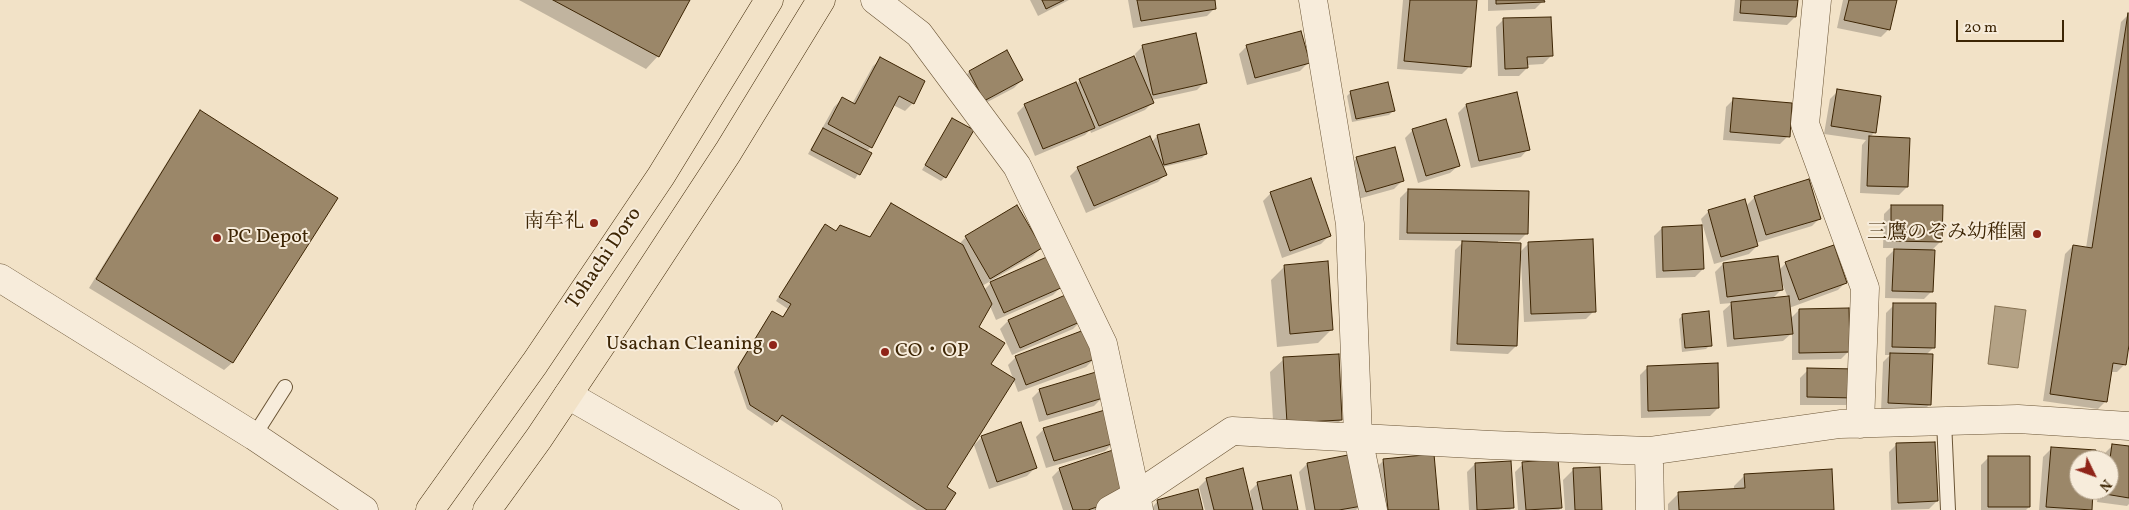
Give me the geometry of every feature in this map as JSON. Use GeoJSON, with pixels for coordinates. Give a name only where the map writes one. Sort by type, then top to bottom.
{"type":"FeatureCollection","features":[{"type":"Feature","properties":{"kind":"main road","name":"Tohachi Doro"},"geometry":{"type":"LineString","coordinates":[[430,510],[535,363],[655,184],[769,0]]}},
{"type":"Feature","properties":{"kind":"main road"},"geometry":{"type":"LineString","coordinates":[[487,510],[568,395],[728,152],[822,0]]}},
{"type":"Feature","properties":{"kind":"street"},"geometry":{"type":"LineString","coordinates":[[875,0],[919,34],[1017,166],[1103,344],[1138,503]]}},
{"type":"Feature","properties":{"kind":"street"},"geometry":{"type":"LineString","coordinates":[[1313,0],[1350,224],[1358,437],[1373,510]]}},
{"type":"Feature","properties":{"kind":"street"},"geometry":{"type":"LineString","coordinates":[[1817,0],[1804,124],[1865,288],[1860,424]]}},
{"type":"Feature","properties":{"kind":"street"},"geometry":{"type":"LineString","coordinates":[[0,278],[254,436],[364,510]]}},
{"type":"Feature","properties":{"kind":"street"},"geometry":{"type":"LineString","coordinates":[[568,395],[766,509]]}},
{"type":"Feature","properties":{"kind":"street"},"geometry":{"type":"LineString","coordinates":[[1110,510],[1138,503],[1232,431],[1491,446],[1649,451],[1840,424],[2018,419],[2129,426]]}},
{"type":"Feature","properties":{"kind":"street"},"geometry":{"type":"LineString","coordinates":[[1649,451],[1650,510]]}},
{"type":"Feature","properties":{"kind":"lane"},"geometry":{"type":"LineString","coordinates":[[254,436],[285,387]]}},
{"type":"Feature","properties":{"kind":"lane"},"geometry":{"type":"LineString","coordinates":[[1944,421],[1948,510]]}},
{"type":"Feature","properties":{"kind":"shaded area"},"geometry":{"type":"Polygon","coordinates":[[[1995,306],[2026,310],[2018,368],[1988,364],[1995,306]]]}},
{"type":"Feature","properties":{"kind":"building"},"geometry":{"type":"Polygon","coordinates":[[[553,0],[690,0],[659,57],[553,0]]]}},
{"type":"Feature","properties":{"kind":"building"},"geometry":{"type":"Polygon","coordinates":[[[1042,0],[1064,0],[1046,9],[1042,0]]]}},
{"type":"Feature","properties":{"kind":"building"},"geometry":{"type":"Polygon","coordinates":[[[1137,0],[1215,0],[1216,9],[1141,21],[1137,0]]]}},
{"type":"Feature","properties":{"kind":"building"},"geometry":{"type":"Polygon","coordinates":[[[1410,0],[1477,0],[1471,67],[1404,61],[1410,0]]]}},
{"type":"Feature","properties":{"kind":"building"},"geometry":{"type":"Polygon","coordinates":[[[1496,0],[1544,0],[1545,2],[1496,4],[1496,0]]]}},
{"type":"Feature","properties":{"kind":"building"},"geometry":{"type":"Polygon","coordinates":[[[1741,0],[1798,0],[1796,17],[1740,13],[1741,0]]]}},
{"type":"Feature","properties":{"kind":"building"},"geometry":{"type":"Polygon","coordinates":[[[1849,0],[1897,0],[1890,30],[1844,20],[1849,0]]]}},
{"type":"Feature","properties":{"kind":"building"},"geometry":{"type":"Polygon","coordinates":[[[2128,13],[2129,345],[2126,365],[2113,363],[2107,402],[2050,394],[2073,245],[2092,248],[2128,13]]]}},
{"type":"Feature","properties":{"kind":"building"},"geometry":{"type":"Polygon","coordinates":[[[1551,17],[1553,56],[1527,57],[1528,68],[1505,69],[1503,18],[1551,17]]]}},
{"type":"Feature","properties":{"kind":"building"},"geometry":{"type":"Polygon","coordinates":[[[1301,31],[1310,63],[1255,78],[1246,45],[1301,31]]]}},
{"type":"Feature","properties":{"kind":"building"},"geometry":{"type":"Polygon","coordinates":[[[1196,33],[1207,83],[1153,95],[1142,45],[1196,33]]]}},
{"type":"Feature","properties":{"kind":"building"},"geometry":{"type":"Polygon","coordinates":[[[1007,50],[1023,80],[984,101],[969,71],[1007,50]]]}},
{"type":"Feature","properties":{"kind":"building"},"geometry":{"type":"Polygon","coordinates":[[[1134,56],[1154,103],[1099,126],[1079,79],[1134,56]]]}},
{"type":"Feature","properties":{"kind":"building"},"geometry":{"type":"Polygon","coordinates":[[[880,57],[925,81],[914,104],[899,96],[872,148],[828,124],[842,97],[855,104],[880,57]]]}},
{"type":"Feature","properties":{"kind":"building"},"geometry":{"type":"Polygon","coordinates":[[[1076,82],[1095,128],[1043,149],[1024,104],[1076,82]]]}},
{"type":"Feature","properties":{"kind":"building"},"geometry":{"type":"Polygon","coordinates":[[[1388,82],[1395,111],[1356,119],[1350,91],[1388,82]]]}},
{"type":"Feature","properties":{"kind":"building"},"geometry":{"type":"Polygon","coordinates":[[[1837,89],[1881,96],[1876,133],[1831,126],[1837,89]]]}},
{"type":"Feature","properties":{"kind":"building"},"geometry":{"type":"Polygon","coordinates":[[[1517,92],[1530,150],[1479,161],[1466,104],[1517,92]]]}},
{"type":"Feature","properties":{"kind":"building"},"geometry":{"type":"Polygon","coordinates":[[[1733,98],[1792,103],[1790,137],[1730,132],[1733,98]]]}},
{"type":"Feature","properties":{"kind":"building","name":"PC Depot"},"geometry":{"type":"Polygon","coordinates":[[[200,110],[338,198],[233,363],[96,279],[200,110]]]}},
{"type":"Feature","properties":{"kind":"building"},"geometry":{"type":"Polygon","coordinates":[[[952,118],[974,130],[946,178],[925,165],[952,118]]]}},
{"type":"Feature","properties":{"kind":"building"},"geometry":{"type":"Polygon","coordinates":[[[1446,119],[1460,166],[1426,176],[1412,129],[1446,119]]]}},
{"type":"Feature","properties":{"kind":"building"},"geometry":{"type":"Polygon","coordinates":[[[1199,124],[1207,154],[1164,165],[1157,135],[1199,124]]]}},
{"type":"Feature","properties":{"kind":"building"},"geometry":{"type":"Polygon","coordinates":[[[823,128],[872,153],[860,175],[811,150],[823,128]]]}},
{"type":"Feature","properties":{"kind":"building"},"geometry":{"type":"Polygon","coordinates":[[[1150,136],[1167,175],[1094,206],[1077,167],[1150,136]]]}},
{"type":"Feature","properties":{"kind":"building"},"geometry":{"type":"Polygon","coordinates":[[[1869,136],[1910,138],[1908,187],[1867,186],[1869,136]]]}},
{"type":"Feature","properties":{"kind":"building"},"geometry":{"type":"Polygon","coordinates":[[[1395,147],[1404,181],[1366,192],[1356,157],[1395,147]]]}},
{"type":"Feature","properties":{"kind":"building"},"geometry":{"type":"Polygon","coordinates":[[[1311,178],[1331,236],[1290,251],[1270,192],[1311,178]]]}},
{"type":"Feature","properties":{"kind":"building"},"geometry":{"type":"Polygon","coordinates":[[[1809,179],[1821,219],[1766,235],[1754,196],[1809,179]]]}},
{"type":"Feature","properties":{"kind":"building"},"geometry":{"type":"Polygon","coordinates":[[[1408,189],[1529,191],[1528,234],[1407,233],[1408,189]]]}},
{"type":"Feature","properties":{"kind":"building"},"geometry":{"type":"Polygon","coordinates":[[[1745,199],[1758,246],[1721,257],[1708,210],[1745,199]]]}},
{"type":"Feature","properties":{"kind":"building"},"geometry":{"type":"Polygon","coordinates":[[[891,203],[963,245],[992,304],[979,327],[1005,343],[991,364],[1015,379],[947,487],[956,493],[945,510],[927,510],[782,415],[777,422],[750,405],[738,367],[772,311],[783,317],[791,304],[779,297],[825,224],[836,231],[840,225],[870,237],[891,203]]]}},
{"type":"Feature","properties":{"kind":"building"},"geometry":{"type":"Polygon","coordinates":[[[1017,205],[1042,248],[990,279],[965,236],[1017,205]]]}},
{"type":"Feature","properties":{"kind":"building"},"geometry":{"type":"Polygon","coordinates":[[[1891,205],[1943,205],[1942,242],[1891,241],[1891,205]]]}},
{"type":"Feature","properties":{"kind":"building"},"geometry":{"type":"Polygon","coordinates":[[[1702,225],[1704,269],[1663,271],[1662,227],[1702,225]]]}},
{"type":"Feature","properties":{"kind":"building"},"geometry":{"type":"Polygon","coordinates":[[[1593,239],[1596,312],[1531,314],[1528,242],[1593,239]]]}},
{"type":"Feature","properties":{"kind":"building"},"geometry":{"type":"Polygon","coordinates":[[[1462,241],[1521,243],[1517,346],[1457,344],[1462,241]]]}},
{"type":"Feature","properties":{"kind":"building"},"geometry":{"type":"Polygon","coordinates":[[[1834,245],[1847,283],[1799,300],[1785,262],[1834,245]]]}},
{"type":"Feature","properties":{"kind":"building"},"geometry":{"type":"Polygon","coordinates":[[[1894,249],[1935,250],[1933,292],[1892,291],[1894,249]]]}},
{"type":"Feature","properties":{"kind":"building"},"geometry":{"type":"Polygon","coordinates":[[[1049,256],[1063,287],[1004,313],[990,282],[1049,256]]]}},
{"type":"Feature","properties":{"kind":"building"},"geometry":{"type":"Polygon","coordinates":[[[1778,256],[1783,290],[1727,297],[1723,263],[1778,256]]]}},
{"type":"Feature","properties":{"kind":"building"},"geometry":{"type":"Polygon","coordinates":[[[1328,261],[1333,330],[1290,334],[1284,265],[1328,261]]]}},
{"type":"Feature","properties":{"kind":"building"},"geometry":{"type":"Polygon","coordinates":[[[1070,293],[1082,321],[1020,348],[1008,320],[1070,293]]]}},
{"type":"Feature","properties":{"kind":"building"},"geometry":{"type":"Polygon","coordinates":[[[1789,296],[1793,334],[1734,339],[1731,302],[1789,296]]]}},
{"type":"Feature","properties":{"kind":"building"},"geometry":{"type":"Polygon","coordinates":[[[1893,303],[1936,303],[1935,348],[1892,347],[1893,303]]]}},
{"type":"Feature","properties":{"kind":"building"},"geometry":{"type":"Polygon","coordinates":[[[1849,308],[1850,352],[1799,353],[1799,309],[1849,308]]]}},
{"type":"Feature","properties":{"kind":"building"},"geometry":{"type":"Polygon","coordinates":[[[1709,311],[1712,346],[1685,348],[1682,314],[1709,311]]]}},
{"type":"Feature","properties":{"kind":"building"},"geometry":{"type":"Polygon","coordinates":[[[1084,330],[1095,359],[1026,385],[1015,356],[1084,330]]]}},
{"type":"Feature","properties":{"kind":"building"},"geometry":{"type":"Polygon","coordinates":[[[1890,353],[1933,354],[1931,405],[1888,403],[1890,353]]]}},
{"type":"Feature","properties":{"kind":"building"},"geometry":{"type":"Polygon","coordinates":[[[1339,354],[1342,420],[1287,423],[1283,357],[1339,354]]]}},
{"type":"Feature","properties":{"kind":"building"},"geometry":{"type":"Polygon","coordinates":[[[1718,363],[1719,408],[1648,411],[1647,366],[1718,363]]]}},
{"type":"Feature","properties":{"kind":"building"},"geometry":{"type":"Polygon","coordinates":[[[1807,368],[1856,369],[1855,398],[1807,397],[1807,368]]]}},
{"type":"Feature","properties":{"kind":"building"},"geometry":{"type":"Polygon","coordinates":[[[1096,372],[1103,398],[1047,415],[1039,389],[1096,372]]]}},
{"type":"Feature","properties":{"kind":"building"},"geometry":{"type":"Polygon","coordinates":[[[1105,410],[1115,443],[1054,461],[1043,428],[1105,410]]]}},
{"type":"Feature","properties":{"kind":"building"},"geometry":{"type":"Polygon","coordinates":[[[1021,422],[1037,468],[997,482],[981,436],[1021,422]]]}},
{"type":"Feature","properties":{"kind":"building"},"geometry":{"type":"Polygon","coordinates":[[[1935,442],[1938,501],[1898,503],[1896,443],[1935,442]]]}},
{"type":"Feature","properties":{"kind":"building"},"geometry":{"type":"Polygon","coordinates":[[[2112,444],[2129,446],[2129,498],[2119,496],[2119,450],[2111,450],[2112,444]]]}},
{"type":"Feature","properties":{"kind":"building"},"geometry":{"type":"Polygon","coordinates":[[[2051,447],[2096,450],[2069,450],[2069,500],[2092,500],[2092,510],[2046,507],[2051,447]]]}},
{"type":"Feature","properties":{"kind":"building"},"geometry":{"type":"Polygon","coordinates":[[[1116,449],[1132,495],[1088,510],[1073,510],[1059,468],[1116,449]]]}},
{"type":"Feature","properties":{"kind":"building"},"geometry":{"type":"Polygon","coordinates":[[[1353,454],[1362,506],[1339,510],[1315,510],[1307,463],[1353,454]]]}},
{"type":"Feature","properties":{"kind":"building"},"geometry":{"type":"Polygon","coordinates":[[[1434,454],[1439,510],[1388,510],[1383,459],[1434,454]]]}},
{"type":"Feature","properties":{"kind":"building"},"geometry":{"type":"Polygon","coordinates":[[[1988,456],[2030,456],[2030,507],[1988,507],[1988,456]]]}},
{"type":"Feature","properties":{"kind":"building"},"geometry":{"type":"Polygon","coordinates":[[[1558,459],[1562,508],[1526,510],[1522,462],[1558,459]]]}},
{"type":"Feature","properties":{"kind":"building"},"geometry":{"type":"Polygon","coordinates":[[[1511,461],[1514,508],[1477,510],[1475,463],[1511,461]]]}},
{"type":"Feature","properties":{"kind":"building"},"geometry":{"type":"Polygon","coordinates":[[[1600,467],[1602,510],[1575,510],[1573,468],[1600,467]]]}},
{"type":"Feature","properties":{"kind":"building"},"geometry":{"type":"Polygon","coordinates":[[[1243,468],[1253,510],[1214,510],[1206,478],[1243,468]]]}},
{"type":"Feature","properties":{"kind":"building"},"geometry":{"type":"Polygon","coordinates":[[[1832,469],[1834,510],[1679,510],[1678,492],[1745,488],[1744,474],[1832,469]]]}},
{"type":"Feature","properties":{"kind":"building"},"geometry":{"type":"Polygon","coordinates":[[[1291,475],[1298,510],[1263,510],[1257,482],[1291,475]]]}},
{"type":"Feature","properties":{"kind":"building"},"geometry":{"type":"Polygon","coordinates":[[[1198,489],[1203,510],[1159,510],[1157,500],[1198,489]]]}},
{"type":"Feature","properties":{"kind":"place","name":"南牟礼"},"geometry":{"type":"Point","coordinates":[594,223]}},
{"type":"Feature","properties":{"kind":"place","name":"三鷹のぞみ幼稚園"},"geometry":{"type":"Point","coordinates":[2037,234]}},
{"type":"Feature","properties":{"kind":"place","name":"PC Depot"},"geometry":{"type":"Point","coordinates":[217,238]}},
{"type":"Feature","properties":{"kind":"place","name":"Usachan Cleaning"},"geometry":{"type":"Point","coordinates":[773,345]}},
{"type":"Feature","properties":{"kind":"place","name":"CO・OP"},"geometry":{"type":"Point","coordinates":[885,352]}}]}
